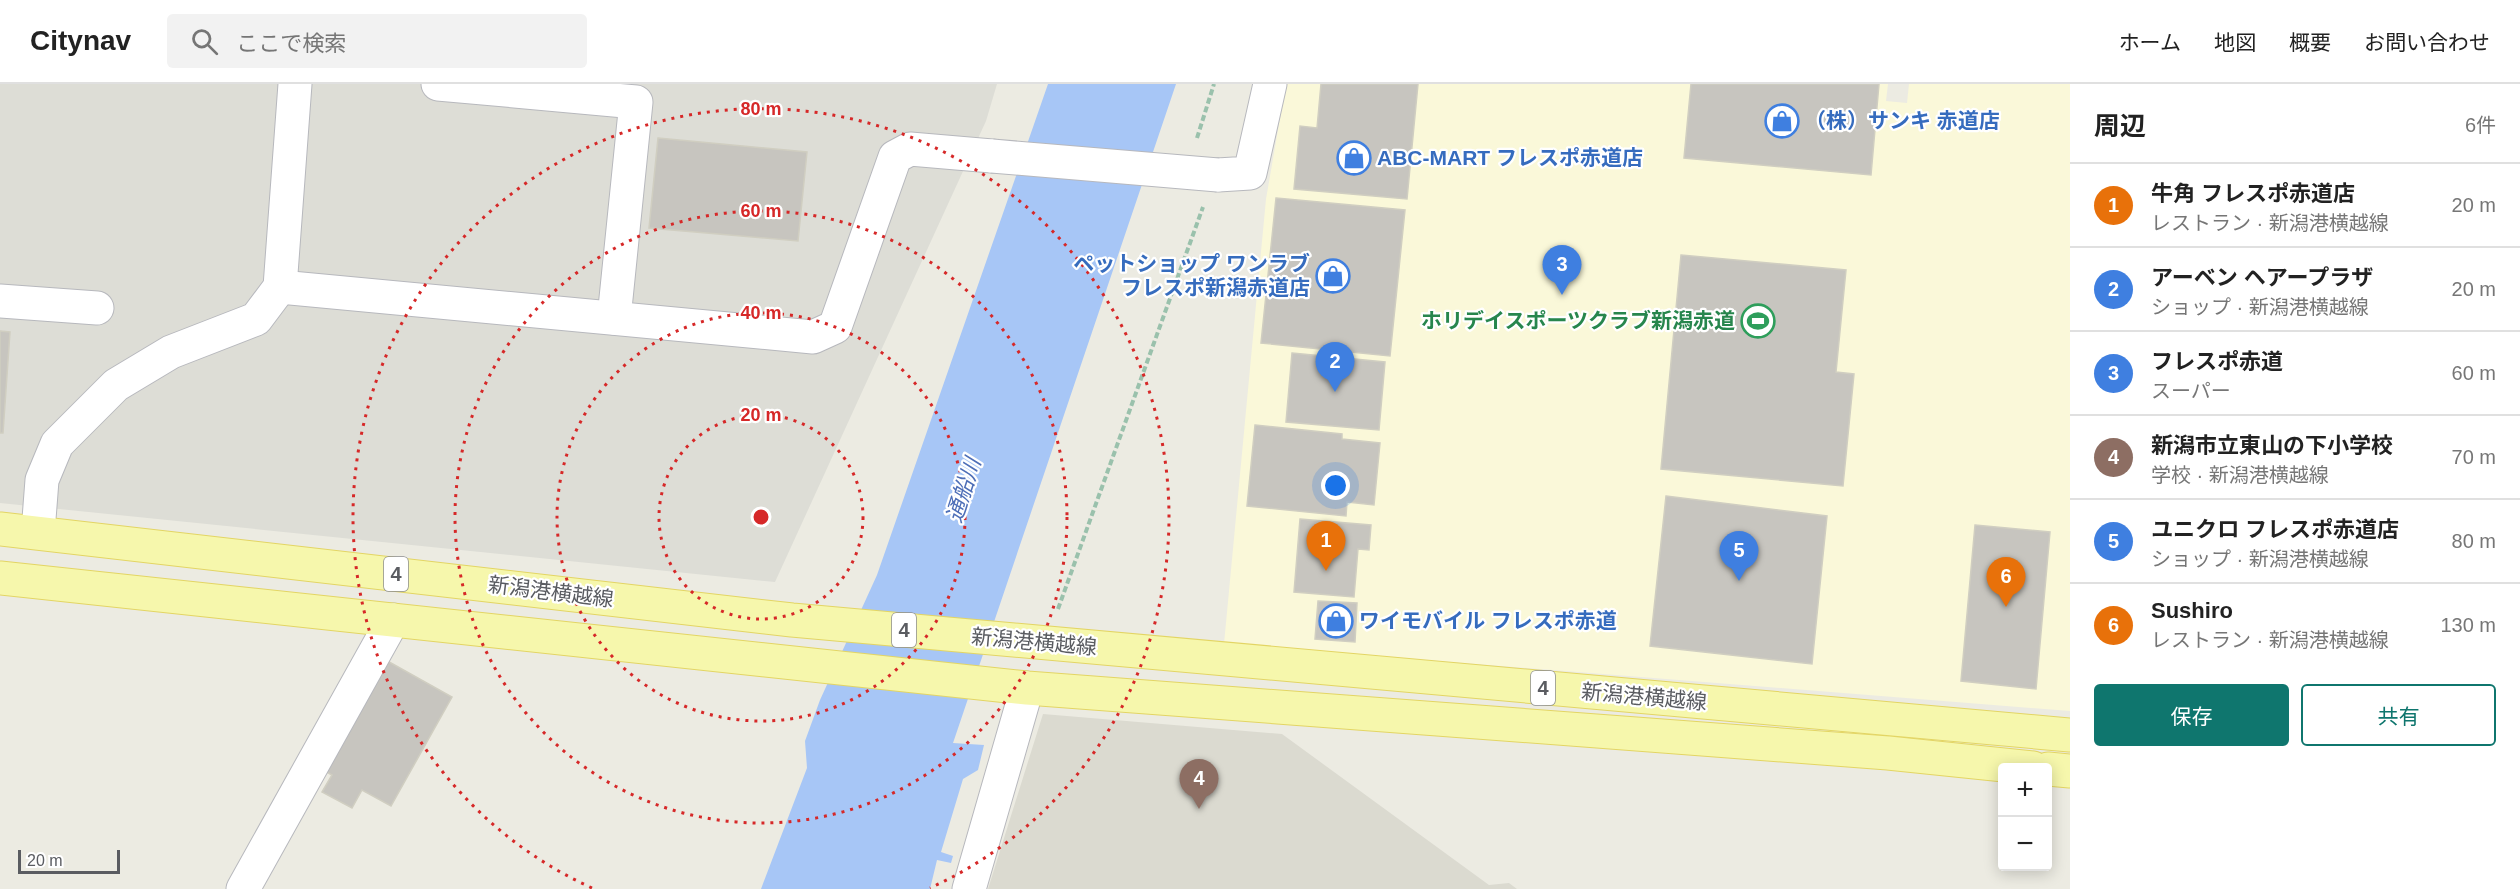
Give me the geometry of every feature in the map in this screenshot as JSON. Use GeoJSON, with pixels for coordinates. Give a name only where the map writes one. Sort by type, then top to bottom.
{"type":"FeatureCollection","features":[{"type":"Feature","properties":{"kind":"main road","name":"新潟港横越線"},"geometry":{"type":"LineString","coordinates":[[0,529],[792,620],[2070,735]]}},
{"type":"Feature","properties":{"kind":"main road","name":"新潟港横越線"},"geometry":{"type":"LineString","coordinates":[[0,578],[1017,687],[1877,752],[1998,764]]}},
{"type":"Feature","properties":{"kind":"main road"},"geometry":{"type":"LineString","coordinates":[[2052,769],[2070,771]]}},
{"type":"Feature","properties":{"kind":"street"},"geometry":{"type":"LineString","coordinates":[[38,532],[42,480],[57,444],[116,385],[171,352],[256,319],[280,287],[295,84]]}},
{"type":"Feature","properties":{"kind":"street"},"geometry":{"type":"LineString","coordinates":[[438,84],[636,102],[614,318]]}},
{"type":"Feature","properties":{"kind":"street"},"geometry":{"type":"LineString","coordinates":[[280,287],[813,337],[835,327],[896,157],[910,149],[1218,175],[1250,173],[1270,84]]}},
{"type":"Feature","properties":{"kind":"street"},"geometry":{"type":"LineString","coordinates":[[0,301],[97,308]]}},
{"type":"Feature","properties":{"kind":"street"},"geometry":{"type":"LineString","coordinates":[[243,889],[393,620]]}},
{"type":"Feature","properties":{"kind":"street"},"geometry":{"type":"LineString","coordinates":[[969,889],[1017,687]]}},
{"type":"Feature","properties":{"kind":"path"},"geometry":{"type":"LineString","coordinates":[[1196,140],[1214,84]]}},
{"type":"Feature","properties":{"kind":"path"},"geometry":{"type":"LineString","coordinates":[[1057,613],[1204,204]]}},
{"type":"Feature","properties":{"kind":"shaded area"},"geometry":{"type":"Polygon","coordinates":[[[0,84],[997,84],[986,121],[775,582],[0,503],[0,84]]]}},
{"type":"Feature","properties":{"kind":"shaded area"},"geometry":{"type":"Polygon","coordinates":[[[1286,84],[1888,84],[1886,101],[1907,103],[1909,84],[2070,84],[2070,711],[1224,644],[1266,199],[1286,84]]]}},
{"type":"Feature","properties":{"kind":"shaded area"},"geometry":{"type":"Polygon","coordinates":[[[1043,714],[1282,734],[1489,885],[1509,883],[1517,889],[988,889],[1043,714]]]}},
{"type":"Feature","properties":{"kind":"water","name":"通船川"},"geometry":{"type":"Polygon","coordinates":[[[1048,84],[1176,84],[953,743],[984,745],[978,770],[963,779],[941,852],[953,856],[951,863],[937,860],[930,889],[761,889],[807,768],[805,741],[820,700],[877,575],[1048,84]]]}},
{"type":"Feature","properties":{"kind":"building","name":"ABC-MART フレスポ赤道店"},"geometry":{"type":"Polygon","coordinates":[[[1321,84],[1418,84],[1407,199],[1294,189],[1300,126],[1317,128],[1321,84]]]}},
{"type":"Feature","properties":{"kind":"building","name":"（株）サンキ 赤道店"},"geometry":{"type":"Polygon","coordinates":[[[1691,84],[1879,84],[1871,175],[1684,158],[1691,84]]]}},
{"type":"Feature","properties":{"kind":"building"},"geometry":{"type":"Polygon","coordinates":[[[658,138],[807,152],[798,241],[649,228],[658,138]]]}},
{"type":"Feature","properties":{"kind":"building","name":"ペットショップ ワンラブ フレスポ新潟赤道店"},"geometry":{"type":"Polygon","coordinates":[[[1276,198],[1405,210],[1390,356],[1261,343],[1276,198]]]}},
{"type":"Feature","properties":{"kind":"building","name":"ホリデイスポーツクラブ新潟赤道"},"geometry":{"type":"Polygon","coordinates":[[[1681,255],[1846,270],[1836,372],[1854,374],[1843,486],[1661,469],[1681,255]]]}},
{"type":"Feature","properties":{"kind":"building"},"geometry":{"type":"Polygon","coordinates":[[[0,331],[10,332],[3,433],[0,433],[0,331]]]}},
{"type":"Feature","properties":{"kind":"building"},"geometry":{"type":"Polygon","coordinates":[[[1292,353],[1385,362],[1379,430],[1286,422],[1292,353]]]}},
{"type":"Feature","properties":{"kind":"building"},"geometry":{"type":"Polygon","coordinates":[[[1255,425],[1342,434],[1342,439],[1380,443],[1374,505],[1347,502],[1346,516],[1247,506],[1255,425]]]}},
{"type":"Feature","properties":{"kind":"building"},"geometry":{"type":"Polygon","coordinates":[[[1666,496],[1827,516],[1812,664],[1650,646],[1666,496]]]}},
{"type":"Feature","properties":{"kind":"building"},"geometry":{"type":"Polygon","coordinates":[[[1300,519],[1371,525],[1369,550],[1358,549],[1354,597],[1294,592],[1300,519]]]}},
{"type":"Feature","properties":{"kind":"building"},"geometry":{"type":"Polygon","coordinates":[[[1975,525],[2050,532],[2036,689],[1961,681],[1975,525]]]}},
{"type":"Feature","properties":{"kind":"building","name":"ワイモバイル フレスポ赤道"},"geometry":{"type":"Polygon","coordinates":[[[1318,601],[1357,603],[1355,642],[1315,639],[1318,601]]]}},
{"type":"Feature","properties":{"kind":"building"},"geometry":{"type":"Polygon","coordinates":[[[382,658],[452,697],[391,806],[362,790],[352,808],[322,792],[332,775],[321,769],[382,658]]]}},
{"type":"Feature","properties":{"kind":"place","name":"（株）サンキ 赤道店"},"geometry":{"type":"Point","coordinates":[1782,121]}},
{"type":"Feature","properties":{"kind":"place","name":"ABC-MART フレスポ赤道店"},"geometry":{"type":"Point","coordinates":[1354,158]}},
{"type":"Feature","properties":{"kind":"place","name":"ペットショップ ワンラブ フレスポ新潟赤道店"},"geometry":{"type":"Point","coordinates":[1333,276]}},
{"type":"Feature","properties":{"kind":"place","name":"フレスポ赤道"},"geometry":{"type":"Point","coordinates":[1562,295]}},
{"type":"Feature","properties":{"kind":"place","name":"ホリデイスポーツクラブ新潟赤道"},"geometry":{"type":"Point","coordinates":[1758,321]}},
{"type":"Feature","properties":{"kind":"place","name":"アーベン ヘアープラザ"},"geometry":{"type":"Point","coordinates":[1335,392]}},
{"type":"Feature","properties":{"kind":"place","name":"牛角 フレスポ赤道店"},"geometry":{"type":"Point","coordinates":[1326,571]}},
{"type":"Feature","properties":{"kind":"place","name":"ユニクロ フレスポ赤道店"},"geometry":{"type":"Point","coordinates":[1739,581]}},
{"type":"Feature","properties":{"kind":"place","name":"Sushiro"},"geometry":{"type":"Point","coordinates":[2006,607]}},
{"type":"Feature","properties":{"kind":"place","name":"ワイモバイル フレスポ赤道"},"geometry":{"type":"Point","coordinates":[1336,621]}},
{"type":"Feature","properties":{"kind":"place","name":"新潟市立東山の下小学校"},"geometry":{"type":"Point","coordinates":[1199,809]}}]}
